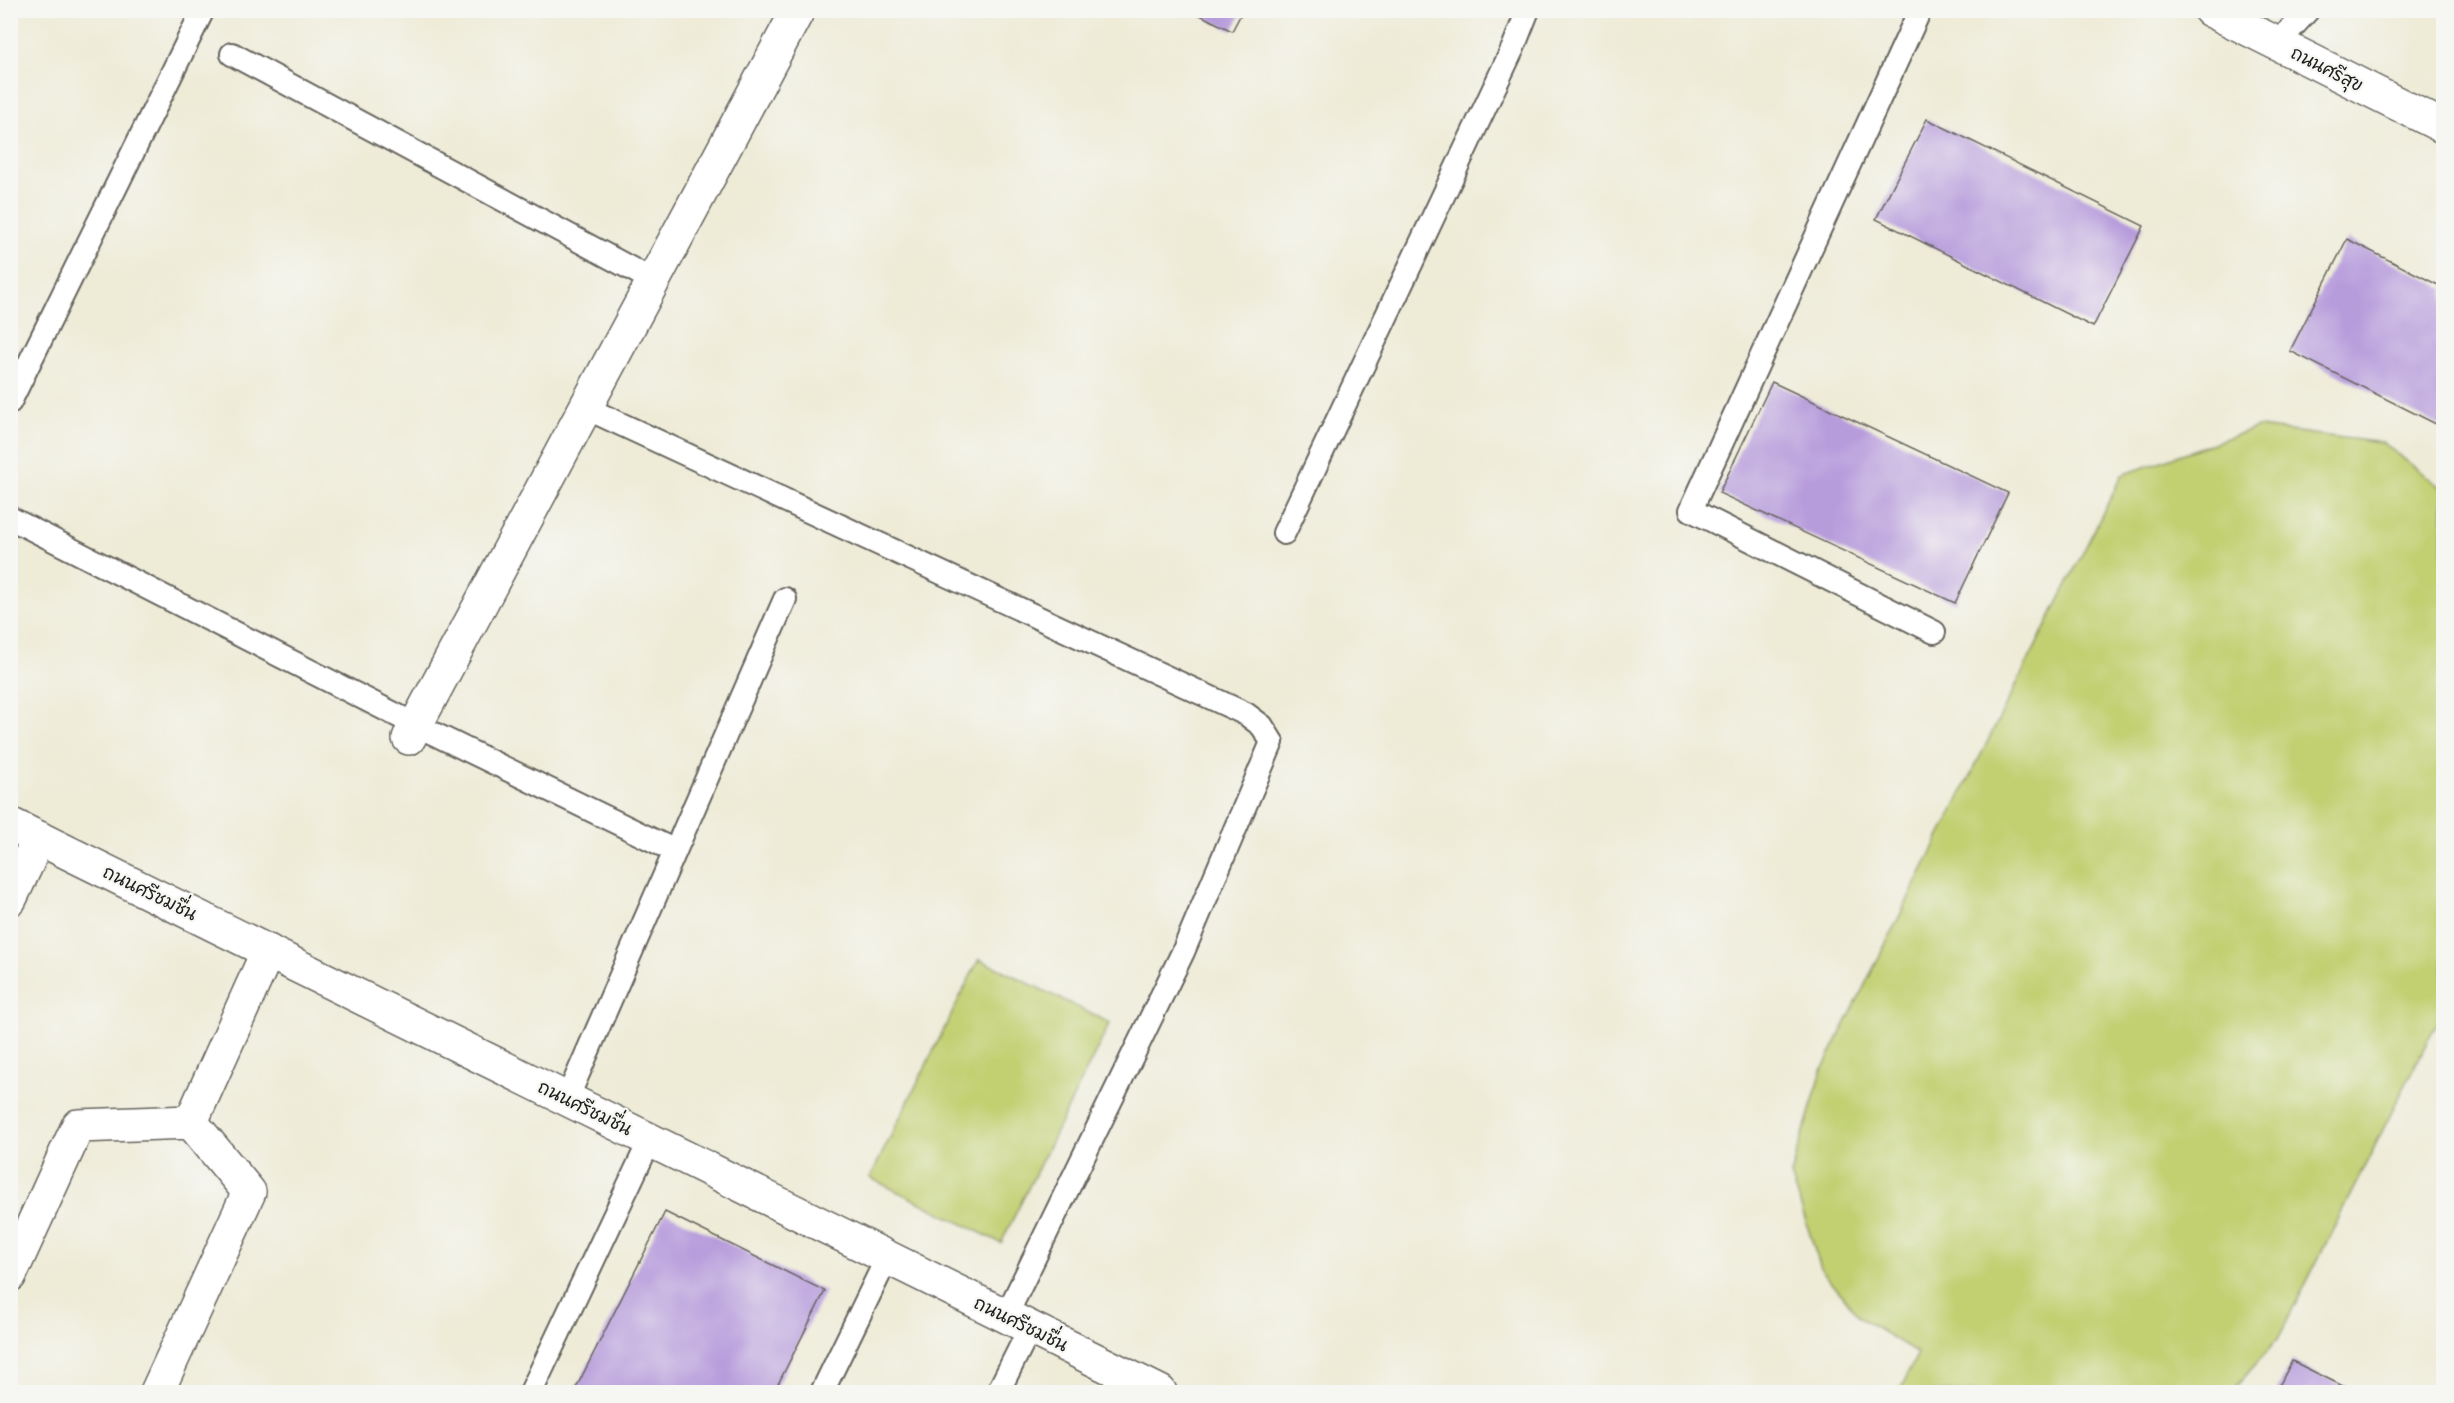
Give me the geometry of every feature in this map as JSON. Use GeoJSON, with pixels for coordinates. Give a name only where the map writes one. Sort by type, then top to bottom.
{"type":"FeatureCollection","features":[{"type":"Feature","properties":{"kind":"street"},"geometry":{"type":"LineString","coordinates":[[413,732],[798,10]]}},
{"type":"Feature","properties":{"kind":"street","name":"ถนนศรีสุข"},"geometry":{"type":"LineString","coordinates":[[2210,10],[2444,127]]}},
{"type":"Feature","properties":{"kind":"street"},"geometry":{"type":"LineString","coordinates":[[10,899],[25,831]]}},
{"type":"Feature","properties":{"kind":"street","name":"ถนนศรีชมชื่น"},"geometry":{"type":"LineString","coordinates":[[25,831],[1160,1392]]}},
{"type":"Feature","properties":{"kind":"street"},"geometry":{"type":"LineString","coordinates":[[191,1122],[268,951]]}},
{"type":"Feature","properties":{"kind":"street"},"geometry":{"type":"LineString","coordinates":[[10,1275],[78,1126],[191,1122]]}},
{"type":"Feature","properties":{"kind":"street"},"geometry":{"type":"LineString","coordinates":[[157,1392],[249,1192],[191,1122]]}},
{"type":"Feature","properties":{"kind":"lane"},"geometry":{"type":"LineString","coordinates":[[10,402],[203,10]]}},
{"type":"Feature","properties":{"kind":"lane"},"geometry":{"type":"LineString","coordinates":[[1284,533],[1513,48],[1528,10]]}},
{"type":"Feature","properties":{"kind":"lane"},"geometry":{"type":"LineString","coordinates":[[1920,10],[1691,510],[1934,632]]}},
{"type":"Feature","properties":{"kind":"lane"},"geometry":{"type":"LineString","coordinates":[[2277,44],[2308,10]]}},
{"type":"Feature","properties":{"kind":"lane"},"geometry":{"type":"LineString","coordinates":[[232,54],[654,281]]}},
{"type":"Feature","properties":{"kind":"lane"},"geometry":{"type":"LineString","coordinates":[[586,408],[1246,714],[1262,726],[1272,742],[1183,952],[1018,1322],[998,1392]]}},
{"type":"Feature","properties":{"kind":"lane"},"geometry":{"type":"LineString","coordinates":[[10,518],[413,732],[675,851]]}},
{"type":"Feature","properties":{"kind":"lane"},"geometry":{"type":"LineString","coordinates":[[567,1099],[785,598]]}},
{"type":"Feature","properties":{"kind":"lane"},"geometry":{"type":"LineString","coordinates":[[531,1392],[650,1140]]}},
{"type":"Feature","properties":{"kind":"lane"},"geometry":{"type":"LineString","coordinates":[[822,1392],[887,1257]]}},
{"type":"Feature","properties":{"kind":"green space"},"geometry":{"type":"Polygon","coordinates":[[[2258,427],[2383,443],[2443,489],[2443,1010],[2278,1339],[2231,1392],[1899,1392],[1918,1353],[1860,1318],[1821,1269],[1791,1175],[1822,1070],[2122,475],[2258,427]]]}},
{"type":"Feature","properties":{"kind":"green space"},"geometry":{"type":"Polygon","coordinates":[[[979,959],[1110,1023],[1001,1243],[870,1178],[979,959]]]}},
{"type":"Feature","properties":{"kind":"building"},"geometry":{"type":"Polygon","coordinates":[[[1190,10],[1243,10],[1232,31],[1190,10]]]}},
{"type":"Feature","properties":{"kind":"building"},"geometry":{"type":"Polygon","coordinates":[[[1927,119],[2144,226],[2093,327],[1876,219],[1927,119]]]}},
{"type":"Feature","properties":{"kind":"building"},"geometry":{"type":"Polygon","coordinates":[[[2347,239],[2444,288],[2444,428],[2290,351],[2347,239]]]}},
{"type":"Feature","properties":{"kind":"building"},"geometry":{"type":"Polygon","coordinates":[[[1772,382],[2008,493],[1955,603],[1719,493],[1772,382]]]}},
{"type":"Feature","properties":{"kind":"building"},"geometry":{"type":"Polygon","coordinates":[[[665,1212],[825,1291],[774,1392],[574,1392],[665,1212]]]}},
{"type":"Feature","properties":{"kind":"building"},"geometry":{"type":"Polygon","coordinates":[[[2292,1361],[2355,1392],[2276,1392],[2292,1361]]]}}]}
